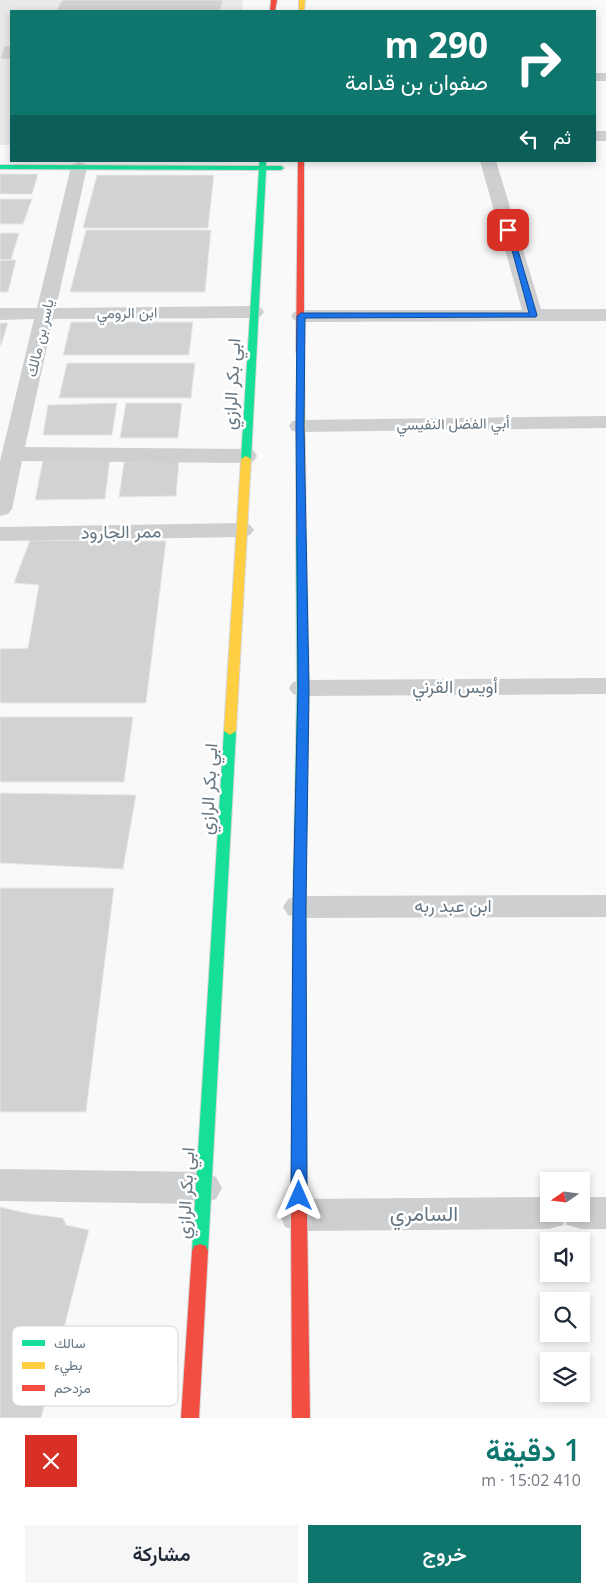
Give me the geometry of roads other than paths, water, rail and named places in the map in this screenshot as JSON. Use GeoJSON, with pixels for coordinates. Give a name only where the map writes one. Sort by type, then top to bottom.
{"type":"FeatureCollection","features":[{"type":"Feature","properties":{"kind":"street"},"geometry":{"type":"LineString","coordinates":[[488,162],[534,315]]}},
{"type":"Feature","properties":{"kind":"street","name":"ابي بكر الرازي"},"geometry":{"type":"LineString","coordinates":[[190,1418],[263,165]]}},
{"type":"Feature","properties":{"kind":"street"},"geometry":{"type":"LineString","coordinates":[[0,167],[301,165],[300,426],[303,688],[299,907],[299,1215],[302,1418]]}},
{"type":"Feature","properties":{"kind":"street","name":"ياسر بن مالك"},"geometry":{"type":"LineString","coordinates":[[0,509],[79,167]]}},
{"type":"Feature","properties":{"kind":"street","name":"ابن الرومي"},"geometry":{"type":"LineString","coordinates":[[0,314],[254,312]]}},
{"type":"Feature","properties":{"kind":"street"},"geometry":{"type":"LineString","coordinates":[[301,316],[606,315]]}},
{"type":"Feature","properties":{"kind":"street","name":"أبي الفضل النفيسي"},"geometry":{"type":"LineString","coordinates":[[300,426],[606,422]]}},
{"type":"Feature","properties":{"kind":"street"},"geometry":{"type":"LineString","coordinates":[[13,454],[246,456]]}},
{"type":"Feature","properties":{"kind":"street","name":"ممر الجارود"},"geometry":{"type":"LineString","coordinates":[[0,534],[242,530]]}},
{"type":"Feature","properties":{"kind":"street","name":"أويس القرني"},"geometry":{"type":"LineString","coordinates":[[303,688],[606,686]]}},
{"type":"Feature","properties":{"kind":"street","name":"ابن عبد ربه"},"geometry":{"type":"LineString","coordinates":[[299,907],[606,906]]}},
{"type":"Feature","properties":{"kind":"street"},"geometry":{"type":"LineString","coordinates":[[0,1185],[203,1188]]}},
{"type":"Feature","properties":{"kind":"street"},"geometry":{"type":"LineString","coordinates":[[590,1213],[606,1213]]}},
{"type":"Feature","properties":{"kind":"street","name":"السامري"},"geometry":{"type":"LineString","coordinates":[[299,1215],[540,1214]]}}]}
